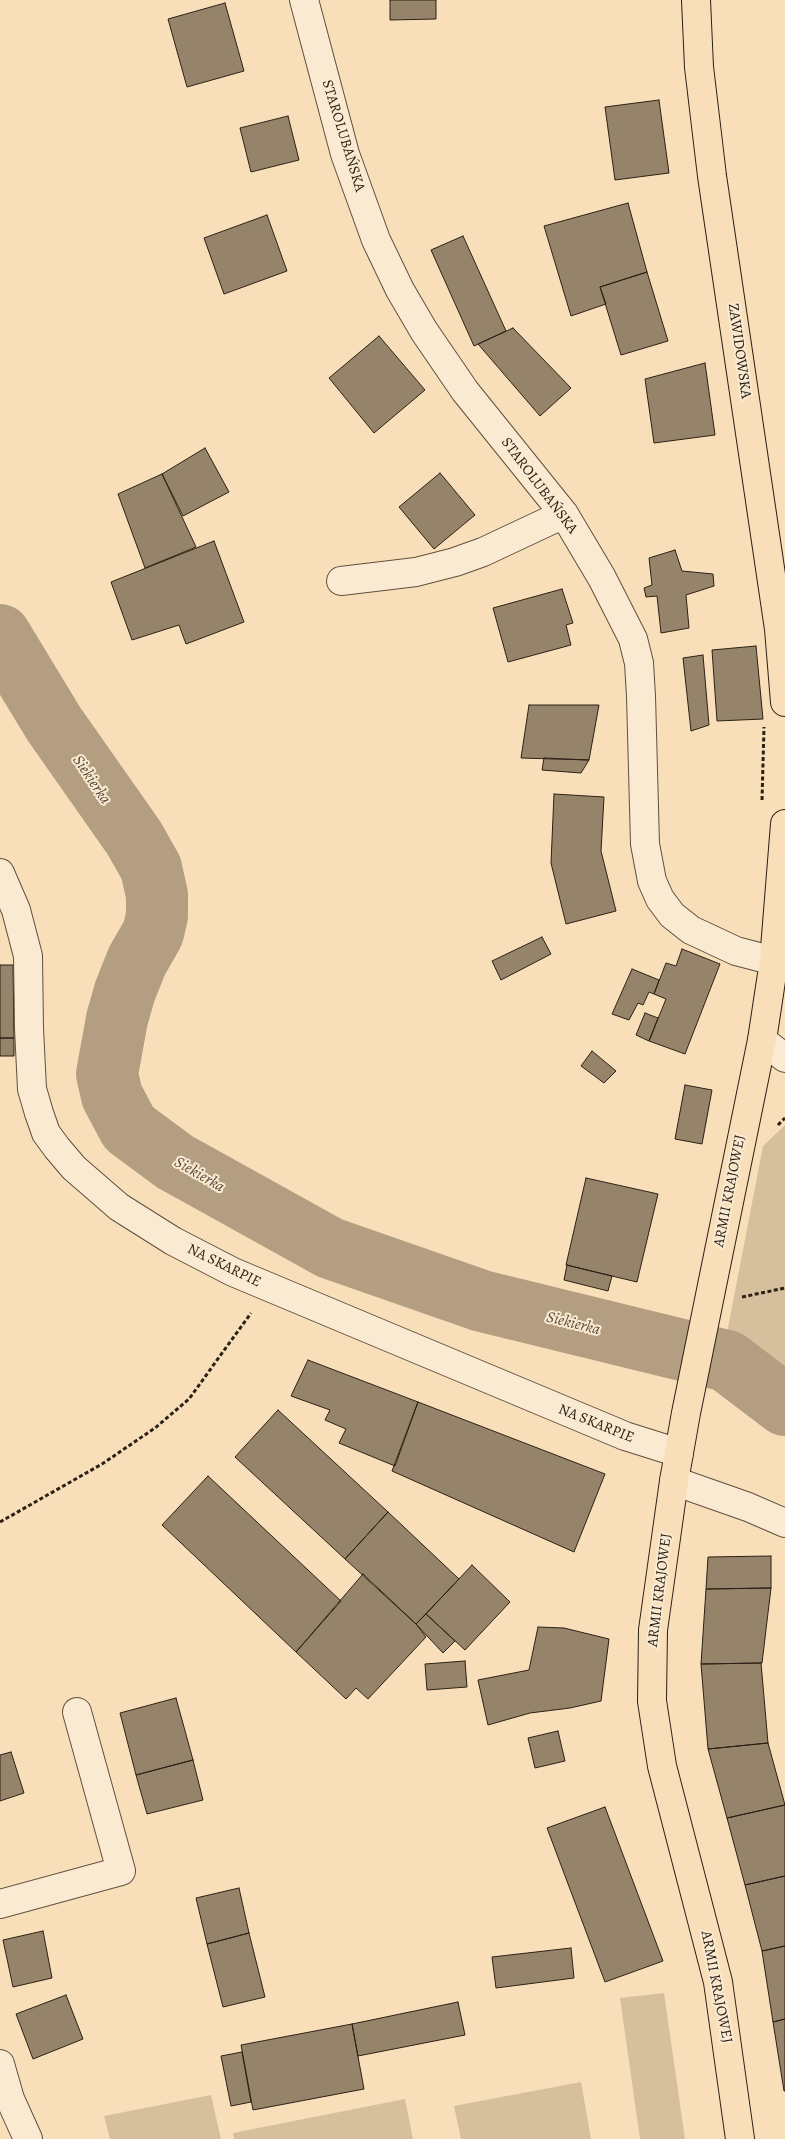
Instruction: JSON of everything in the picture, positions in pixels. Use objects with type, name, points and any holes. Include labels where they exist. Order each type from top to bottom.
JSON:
[{"type":"main road","name":"ZAWIDOWSKA","points":[[696,0],[699,67],[712,176],[779,629],[785,702]]},
{"type":"main road","points":[[762,1040],[774,961],[785,824]]},
{"type":"main road","name":"ARMII KRAJOWEJ","points":[[740,2139],[718,1982],[662,1766],[652,1701],[653,1630],[674,1481],[686,1413],[762,1040]]},
{"type":"street","name":"STAROLUBAŃSKA","points":[[304,0],[345,154],[376,240],[400,290],[424,331],[465,391],[564,514],[619,610],[632,639],[639,663],[645,844],[652,881],[656,890],[672,916],[691,930],[736,951],[774,961]]},
{"type":"street","points":[[341,581],[416,572],[455,562],[483,552],[564,514]]},
{"type":"street","name":"NA SKARPIE","points":[[0,873],[4,878],[16,910],[28,956],[32,1089],[46,1132],[74,1168],[119,1208],[173,1241],[233,1272],[625,1436],[679,1453]]},
{"type":"street","points":[[762,1040],[785,1058]]},
{"type":"street","points":[[674,1481],[748,1507],[785,1524]]},
{"type":"street","points":[[0,1904],[120,1871],[77,1712]]},
{"type":"street","points":[[0,2064],[10,2099],[28,2139]]},
{"type":"path","points":[[0,1522],[102,1464],[155,1428],[189,1399],[247,1321],[266,1286]]},
{"type":"path","points":[[738,1298],[785,1288]]},
{"type":"shaded area","points":[[785,1125],[785,1372],[727,1333],[763,1146]]},
{"type":"shaded area","points":[[664,1993],[685,2139],[640,2139],[620,1998]]},
{"type":"shaded area","points":[[581,2082],[591,2139],[461,2139],[454,2106]]},
{"type":"shaded area","points":[[211,2095],[221,2139],[110,2139],[104,2116]]},
{"type":"shaded area","points":[[405,2099],[413,2139],[234,2139],[233,2133]]},
{"type":"building","points":[[390,0],[436,0],[436,19],[390,20]]},
{"type":"building","points":[[225,3],[244,71],[187,87],[168,19]]},
{"type":"building","points":[[659,100],[669,173],[615,180],[605,107]]},
{"type":"building","points":[[288,116],[299,160],[251,172],[240,128]]},
{"type":"building","points":[[628,203],[647,272],[600,287],[606,304],[571,316],[544,226]]},
{"type":"building","points":[[267,215],[287,271],[224,294],[204,238]]},
{"type":"building","points":[[463,236],[506,331],[474,346],[431,250]]},
{"type":"building","points":[[647,272],[668,341],[621,355],[600,287]]},
{"type":"building","points":[[513,328],[571,388],[540,416],[478,344]]},
{"type":"building","points":[[379,336],[425,390],[374,433],[329,378]]},
{"type":"building","points":[[705,363],[715,435],[654,443],[645,379]]},
{"type":"building","points":[[205,448],[229,492],[183,516],[162,474]]},
{"type":"building","points":[[440,473],[475,515],[434,549],[399,507]]},
{"type":"building","points":[[162,474],[196,547],[145,568],[118,494]]},
{"type":"building","points":[[214,541],[244,622],[186,644],[179,625],[132,640],[111,582]]},
{"type":"building","points":[[675,550],[682,571],[713,574],[714,586],[686,595],[689,628],[661,633],[657,596],[646,597],[644,588],[652,585],[649,558]]},
{"type":"building","points":[[562,589],[573,623],[566,625],[571,645],[508,662],[493,608]]},
{"type":"building","points":[[756,646],[763,719],[717,721],[712,650]]},
{"type":"building","points":[[703,655],[709,725],[691,731],[683,658]]},
{"type":"building","points":[[529,705],[599,705],[589,760],[521,758]]},
{"type":"building","points":[[544,758],[589,760],[581,773],[542,770]]},
{"type":"building","points":[[554,794],[604,797],[601,851],[616,911],[566,924],[551,863]]},
{"type":"building","points":[[542,937],[551,954],[501,980],[492,961]]},
{"type":"building","points":[[682,949],[720,964],[685,1054],[649,1041],[666,999],[654,994],[666,963],[676,966]]},
{"type":"building","points":[[0,965],[13,965],[14,1038],[0,1038]]},
{"type":"building","points":[[632,969],[659,980],[654,994],[649,992],[643,1005],[638,1003],[629,1020],[612,1014]]},
{"type":"building","points":[[645,1013],[658,1018],[649,1041],[636,1035]]},
{"type":"building","points":[[0,1038],[14,1038],[14,1056],[0,1056]]},
{"type":"building","points":[[592,1051],[616,1071],[604,1083],[581,1066]]},
{"type":"building","points":[[685,1085],[712,1090],[702,1144],[675,1139]]},
{"type":"building","points":[[586,1178],[658,1194],[637,1282],[566,1265]]},
{"type":"building","points":[[567,1265],[612,1276],[608,1291],[564,1280]]},
{"type":"building","points":[[308,1360],[418,1402],[395,1466],[339,1443],[346,1429],[325,1420],[330,1410],[291,1396]]},
{"type":"building","points":[[418,1402],[605,1474],[574,1552],[392,1471]]},
{"type":"building","points":[[278,1410],[388,1512],[345,1559],[235,1457]]},
{"type":"building","points":[[208,1476],[341,1601],[296,1652],[162,1525]]},
{"type":"building","points":[[388,1512],[459,1579],[416,1624],[345,1559]]},
{"type":"building","points":[[771,1556],[771,1588],[706,1589],[708,1557]]},
{"type":"building","points":[[472,1565],[510,1602],[465,1650],[426,1614]]},
{"type":"building","points":[[363,1574],[416,1624],[426,1637],[368,1699],[356,1688],[346,1699],[296,1652]]},
{"type":"building","points":[[771,1588],[762,1663],[701,1664],[706,1589]]},
{"type":"building","points":[[426,1614],[455,1641],[443,1653],[416,1624]]},
{"type":"building","points":[[538,1627],[564,1628],[609,1639],[601,1701],[570,1708],[530,1713],[488,1725],[478,1680],[529,1670]]},
{"type":"building","points":[[465,1661],[467,1687],[427,1690],[425,1664]]},
{"type":"building","points":[[761,1663],[768,1743],[708,1749],[701,1664]]},
{"type":"building","points":[[176,1698],[193,1760],[136,1775],[120,1713]]},
{"type":"building","points":[[558,1731],[565,1761],[535,1768],[528,1738]]},
{"type":"building","points":[[768,1743],[785,1805],[727,1818],[708,1749]]},
{"type":"building","points":[[11,1752],[24,1793],[0,1801],[0,1755]]},
{"type":"building","points":[[193,1760],[203,1800],[147,1814],[136,1775]]},
{"type":"building","points":[[785,1805],[785,1876],[745,1885],[727,1818]]},
{"type":"building","points":[[605,1807],[663,1961],[605,1982],[547,1828]]},
{"type":"building","points":[[785,1876],[785,1946],[762,1951],[745,1885]]},
{"type":"building","points":[[239,1888],[249,1933],[207,1944],[196,1898]]},
{"type":"building","points":[[43,1931],[52,1978],[13,1987],[3,1940]]},
{"type":"building","points":[[249,1933],[265,1997],[223,2007],[207,1944]]},
{"type":"building","points":[[785,1946],[785,2019],[773,2022],[762,1951]]},
{"type":"building","points":[[571,1948],[574,1978],[496,1988],[492,1957]]},
{"type":"building","points":[[66,1995],[83,2039],[33,2059],[16,2014]]},
{"type":"building","points":[[458,2002],[465,2035],[358,2056],[352,2024]]},
{"type":"building","points":[[785,2019],[785,2091],[784,2091],[773,2022]]},
{"type":"building","points":[[352,2024],[364,2089],[253,2110],[241,2045]]},
{"type":"building","points":[[242,2052],[251,2102],[231,2106],[221,2056]]},
{"type":"waterway","name":"Siekierka","points":[[0,635],[54,724],[134,838],[151,868],[157,895],[157,916],[153,933],[137,961],[125,991],[117,1019],[107,1074],[112,1096],[129,1128],[175,1162],[330,1248],[482,1301],[727,1361],[785,1405]]}]
